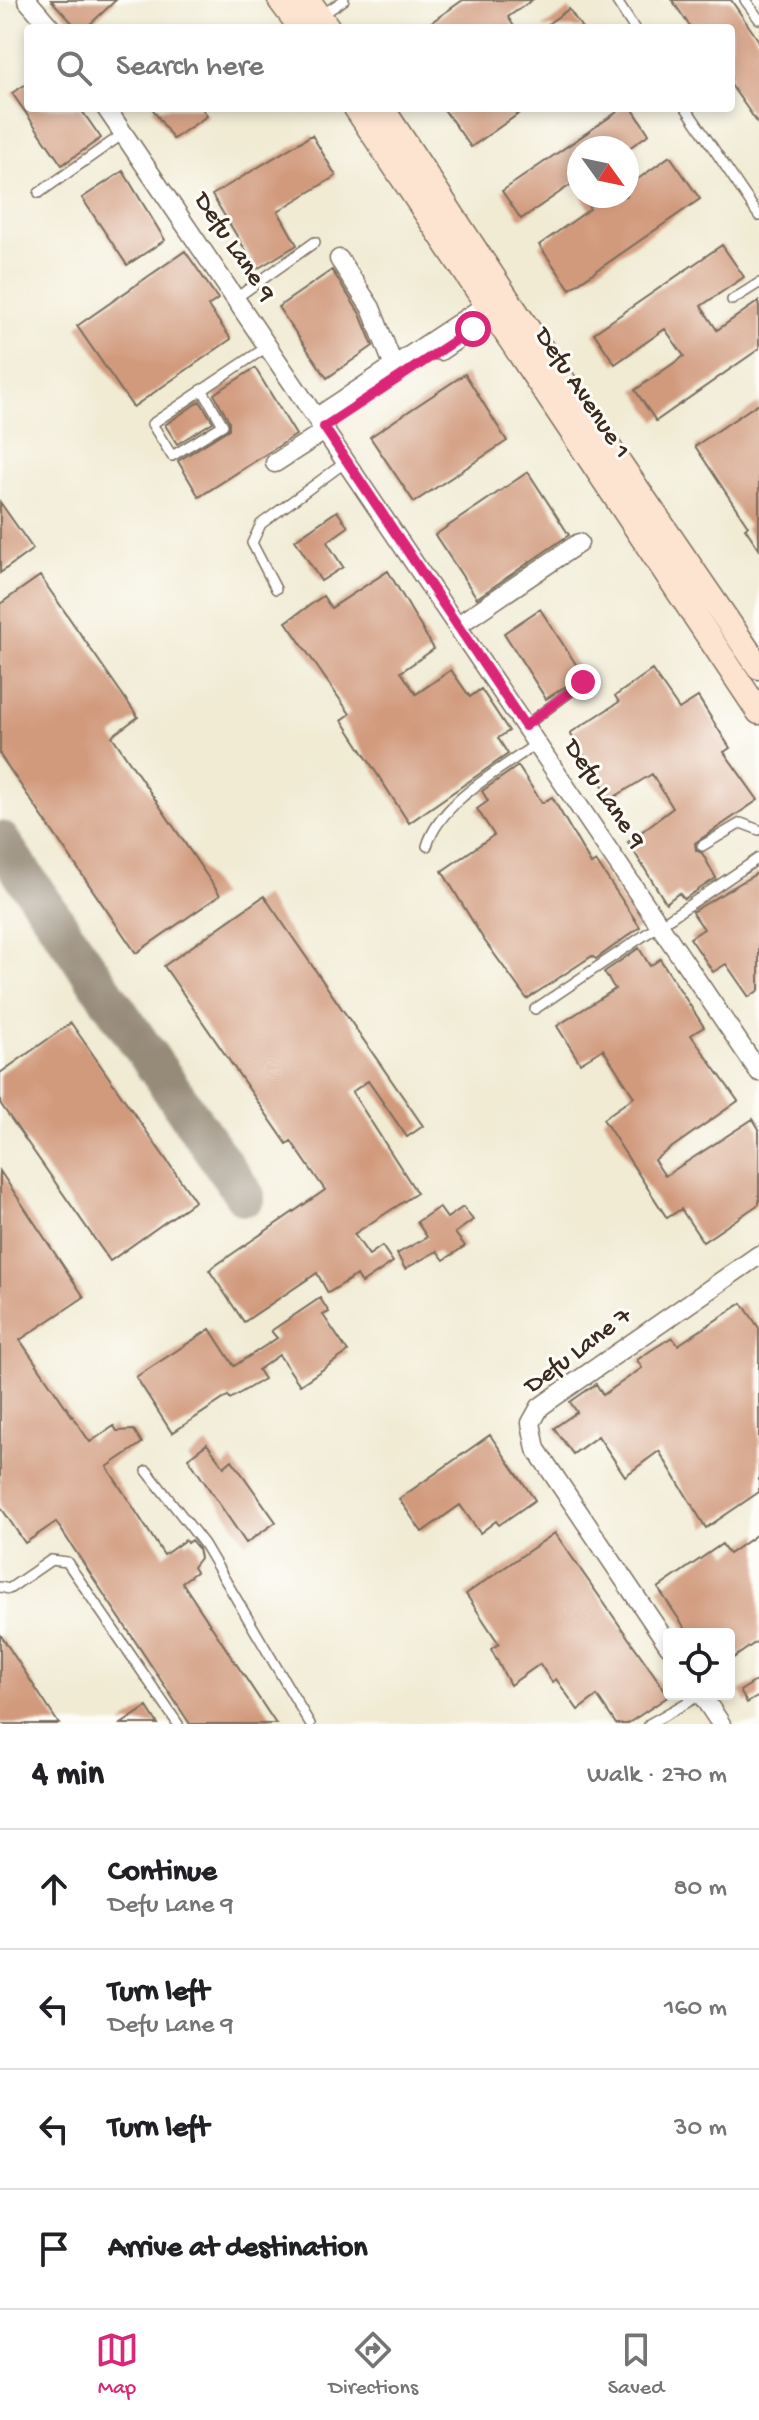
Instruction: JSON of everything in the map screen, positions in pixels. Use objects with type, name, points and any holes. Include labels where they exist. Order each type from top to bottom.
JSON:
[{"type":"main road","points":[[280,0],[312,20]]},
{"type":"main road","name":"Defu Avenue 1","points":[[359,112],[759,667]]},
{"type":"main road","name":"Defu Avenue 1","points":[[384,112],[498,304],[759,712]]},
{"type":"street","points":[[27,0],[48,24]]},
{"type":"street","name":"Defu Lane 9","points":[[109,112],[759,1072]]},
{"type":"street","points":[[339,259],[379,322],[394,367]]},
{"type":"street","points":[[275,463],[394,367],[498,304]]},
{"type":"street","points":[[322,425],[498,304]]},
{"type":"street","points":[[458,625],[579,543]]},
{"type":"street","name":"Defu Lane 7","points":[[663,1637],[536,1449],[531,1423],[540,1407],[759,1255]]},
{"type":"street","points":[[705,1700],[721,1724]]},
{"type":"lane","points":[[312,20],[344,0]]},
{"type":"lane","points":[[631,0],[618,3],[631,24]]},
{"type":"lane","points":[[745,0],[759,19]]},
{"type":"lane","points":[[689,112],[759,216]]},
{"type":"lane","points":[[39,193],[123,134]]},
{"type":"lane","points":[[236,298],[315,242]]},
{"type":"lane","points":[[732,300],[759,283]]},
{"type":"lane","points":[[202,389],[223,425],[172,456],[152,424],[202,389],[268,346]]},
{"type":"lane","points":[[276,589],[252,543],[256,531],[261,524],[347,461]]},
{"type":"lane","points":[[525,726],[583,682]]},
{"type":"lane","points":[[427,846],[433,826],[447,811],[537,743]]},
{"type":"lane","points":[[702,846],[741,823],[759,830]]},
{"type":"lane","points":[[535,1009],[759,858]]},
{"type":"lane","points":[[147,1471],[204,1544],[310,1724]]},
{"type":"lane","points":[[0,1587],[9,1589],[51,1560],[67,1562],[178,1724]]},
{"type":"lane","points":[[649,1724],[691,1700]]},
{"type":"building","points":[[51,0],[116,0],[90,24],[73,24]]},
{"type":"building","points":[[463,0],[532,0],[508,17],[512,24],[429,24]]},
{"type":"building","points":[[672,0],[731,0],[759,41],[759,125],[735,91],[735,24],[688,24]]},
{"type":"building","points":[[569,9],[579,24],[548,24]]},
{"type":"building","points":[[24,86],[24,110],[12,93]]},
{"type":"building","points":[[25,112],[83,112],[101,138],[62,165]]},
{"type":"building","points":[[155,112],[204,112],[207,116],[173,139]]},
{"type":"building","points":[[446,112],[521,112],[471,147]]},
{"type":"building","points":[[617,112],[635,112],[649,134],[639,141],[639,136],[582,136]]},
{"type":"building","points":[[312,135],[336,176],[278,211],[297,245],[257,269],[212,195]]},
{"type":"building","points":[[567,146],[567,187],[521,219],[502,191]]},
{"type":"building","points":[[670,156],[700,199],[570,289],[539,245],[589,208],[639,208],[639,178]]},
{"type":"building","points":[[123,171],[165,240],[127,265],[82,198]]},
{"type":"building","points":[[722,245],[744,277],[701,306],[717,330],[759,301],[759,349],[656,421],[635,390],[684,356],[665,329],[615,364],[594,333]]},
{"type":"building","points":[[185,251],[218,299],[208,306],[231,339],[133,407],[77,326]]},
{"type":"building","points":[[332,270],[360,314],[373,346],[327,378],[278,307]]},
{"type":"building","points":[[255,368],[296,435],[199,497],[178,461],[229,429],[229,421],[214,394]]},
{"type":"building","points":[[465,374],[507,441],[414,502],[370,437]]},
{"type":"building","points":[[200,401],[213,422],[177,444],[165,425]]},
{"type":"building","points":[[759,403],[759,549],[745,528],[748,526],[695,446]]},
{"type":"building","points":[[528,472],[569,535],[477,598],[435,535]]},
{"type":"building","points":[[0,502],[33,549],[0,573]]},
{"type":"building","points":[[337,511],[348,527],[327,542],[343,567],[321,581],[295,540]]},
{"type":"building","points":[[388,571],[434,649],[401,672],[416,694],[451,670],[470,697],[481,689],[509,731],[498,738],[508,754],[409,823],[342,720],[350,714],[286,622],[323,596],[331,608]]},
{"type":"building","points":[[40,576],[138,717],[112,736],[220,895],[136,953],[0,755],[0,604]]},
{"type":"building","points":[[540,609],[583,675],[546,699],[504,633]]},
{"type":"building","points":[[652,670],[679,709],[698,697],[730,748],[724,752],[758,800],[695,843],[696,850],[702,853],[716,878],[684,899],[679,893],[666,903],[628,842],[673,808],[652,774],[611,799],[570,733],[619,702],[615,696]]},
{"type":"building","points":[[518,766],[542,803],[552,797],[591,864],[596,861],[640,927],[596,959],[592,956],[527,999],[484,940],[442,871],[494,835],[477,809],[488,801],[482,791]]},
{"type":"building","points":[[759,872],[759,990],[749,997],[726,964],[713,972],[690,938],[704,929],[692,912]]},
{"type":"building","points":[[264,896],[423,1126],[407,1137],[368,1081],[352,1092],[417,1193],[354,1234],[369,1255],[382,1246],[393,1262],[362,1283],[357,1275],[328,1293],[317,1273],[244,1322],[209,1270],[325,1190],[291,1141],[287,1144],[164,966]]},
{"type":"building","points":[[639,948],[650,966],[660,959],[704,1027],[691,1035],[738,1101],[654,1160],[665,1176],[753,1119],[759,1129],[759,1204],[703,1242],[681,1209],[667,1218],[603,1119],[634,1097],[603,1049],[580,1063],[557,1026],[615,989],[604,972]]},
{"type":"building","points":[[71,1023],[195,1201],[110,1261],[0,1103],[0,1073]]},
{"type":"building","points":[[0,1171],[84,1297],[20,1340],[90,1442],[114,1426],[117,1431],[134,1430],[142,1443],[107,1467],[164,1555],[185,1540],[187,1543],[191,1540],[198,1548],[200,1558],[193,1567],[196,1572],[182,1582],[276,1724],[190,1724],[56,1522],[25,1543],[0,1506]]},
{"type":"building","points":[[439,1207],[447,1218],[463,1207],[473,1220],[455,1233],[465,1246],[444,1260],[437,1251],[405,1269],[397,1254],[427,1237],[417,1222]]},
{"type":"building","points":[[320,1298],[329,1312],[323,1315],[348,1352],[300,1385],[279,1355],[258,1370],[264,1379],[230,1399],[228,1396],[172,1433],[136,1377],[210,1329],[234,1366],[277,1338],[271,1331]]},
{"type":"building","points":[[742,1303],[759,1328],[759,1492],[706,1528],[659,1451],[625,1476],[598,1436],[573,1454],[554,1428],[577,1412],[570,1402],[596,1384],[603,1395],[642,1368],[637,1360],[653,1349],[672,1337],[678,1345]]},
{"type":"building","points":[[490,1435],[535,1500],[499,1525],[496,1521],[480,1533],[460,1505],[422,1532],[399,1499]]},
{"type":"building","points":[[207,1444],[224,1467],[232,1460],[276,1522],[246,1543],[188,1458]]},
{"type":"building","points":[[555,1533],[663,1687],[663,1700],[627,1724],[616,1724],[597,1696],[578,1710],[556,1679],[552,1682],[540,1664],[510,1685],[491,1649],[499,1644],[466,1594]]},
{"type":"building","points":[[759,1533],[759,1640],[735,1657],[735,1628],[685,1628],[658,1588],[722,1544],[729,1554]]},
{"type":"building","points":[[0,1634],[59,1724],[0,1724]]},
{"type":"building","points":[[759,1679],[759,1696],[747,1703],[740,1691]]},
{"type":"building","points":[[147,1707],[158,1724],[121,1724]]},
{"type":"taxiway","points":[[0,841],[245,1196]]},
{"type":"route","points":[[473,329],[324,427],[525,726],[583,682]]}]
